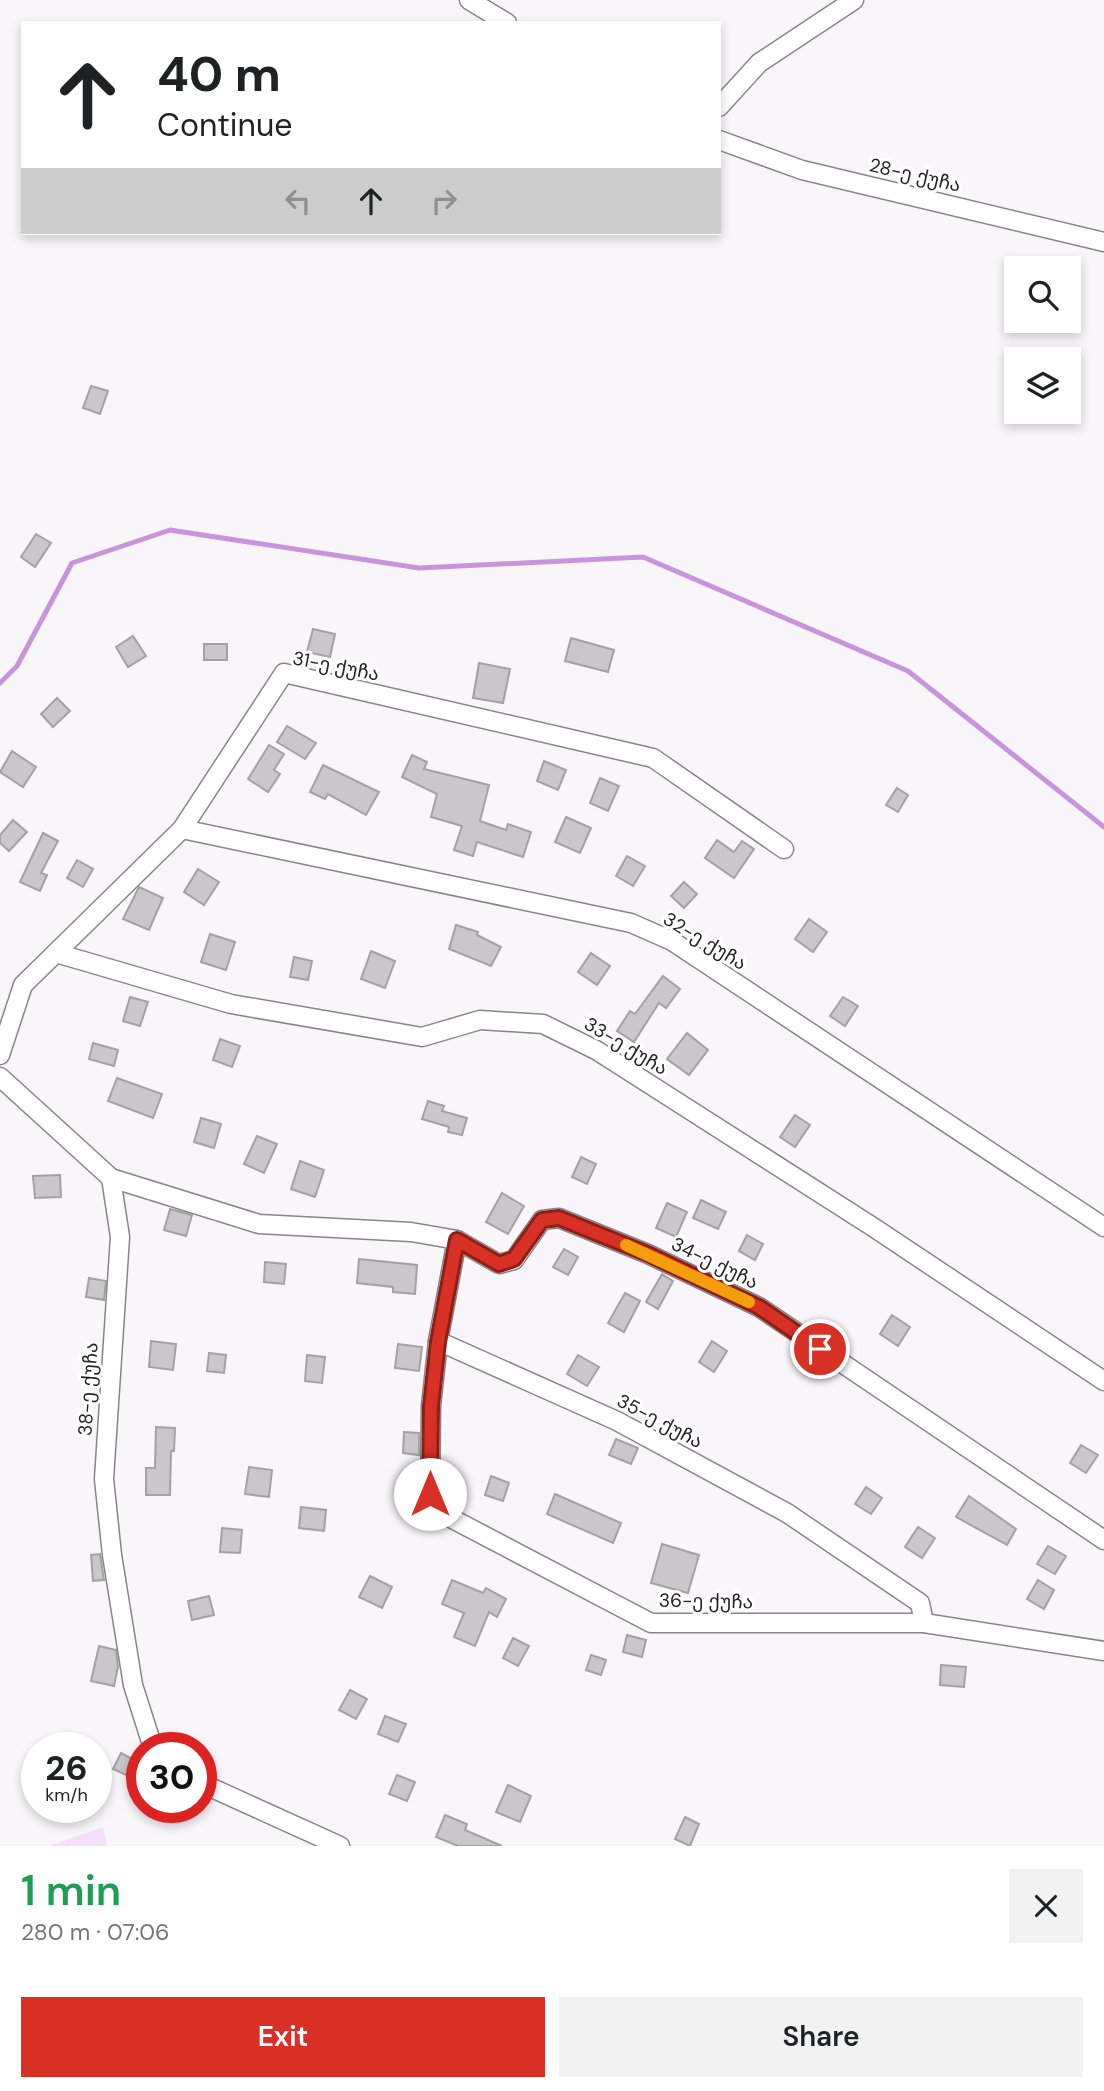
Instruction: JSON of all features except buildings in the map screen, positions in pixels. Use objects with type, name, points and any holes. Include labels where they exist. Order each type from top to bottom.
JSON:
[{"type":"street","points":[[469,0],[504,21]]},
{"type":"street","points":[[721,105],[759,63],[854,0]]},
{"type":"street","name":"28-ე ქუჩა","points":[[721,141],[802,170],[1104,242]]},
{"type":"street","name":"31-ე ქუჩა","points":[[0,1055],[23,985],[182,829],[284,673],[653,758],[784,849]]},
{"type":"street","name":"32-ე ქუჩა","points":[[182,829],[631,923],[672,941],[1104,1227]]},
{"type":"street","name":"33-ე ქუჩა","points":[[55,953],[231,1004],[422,1037],[480,1020],[543,1024],[596,1050],[873,1227],[1104,1381]]},
{"type":"street","points":[[0,1077],[111,1178]]},
{"type":"street","name":"34-ე ქუჩა","points":[[111,1178],[260,1224],[411,1232],[457,1240],[499,1264],[514,1259],[542,1220],[559,1218],[648,1254],[759,1307],[1104,1540]]},
{"type":"street","name":"38-ე ქუჩა","points":[[111,1178],[120,1237],[104,1479],[112,1555],[133,1685],[148,1732]]},
{"type":"street","points":[[438,1342],[457,1240]]},
{"type":"street","name":"36-ე ქუჩა","points":[[438,1342],[431,1406],[430,1494],[443,1514],[651,1623],[924,1623],[1104,1651]]},
{"type":"street","name":"35-ე ქუჩა","points":[[438,1342],[617,1421],[788,1513],[920,1603],[924,1623]]},
{"type":"street","points":[[217,1790],[340,1846]]},
{"type":"shaded area","points":[[103,1827],[107,1846],[49,1846]]},
{"type":"waterway","points":[[0,683],[17,666],[72,563],[170,530],[419,568],[643,557],[908,671],[1104,827]]},
{"type":"slow traffic","points":[[626,1245],[749,1302]]},
{"type":"route","points":[[430,1494],[431,1406],[438,1342],[457,1240],[499,1264],[514,1259],[542,1220],[559,1218],[648,1254],[759,1307],[820,1349]]}]
